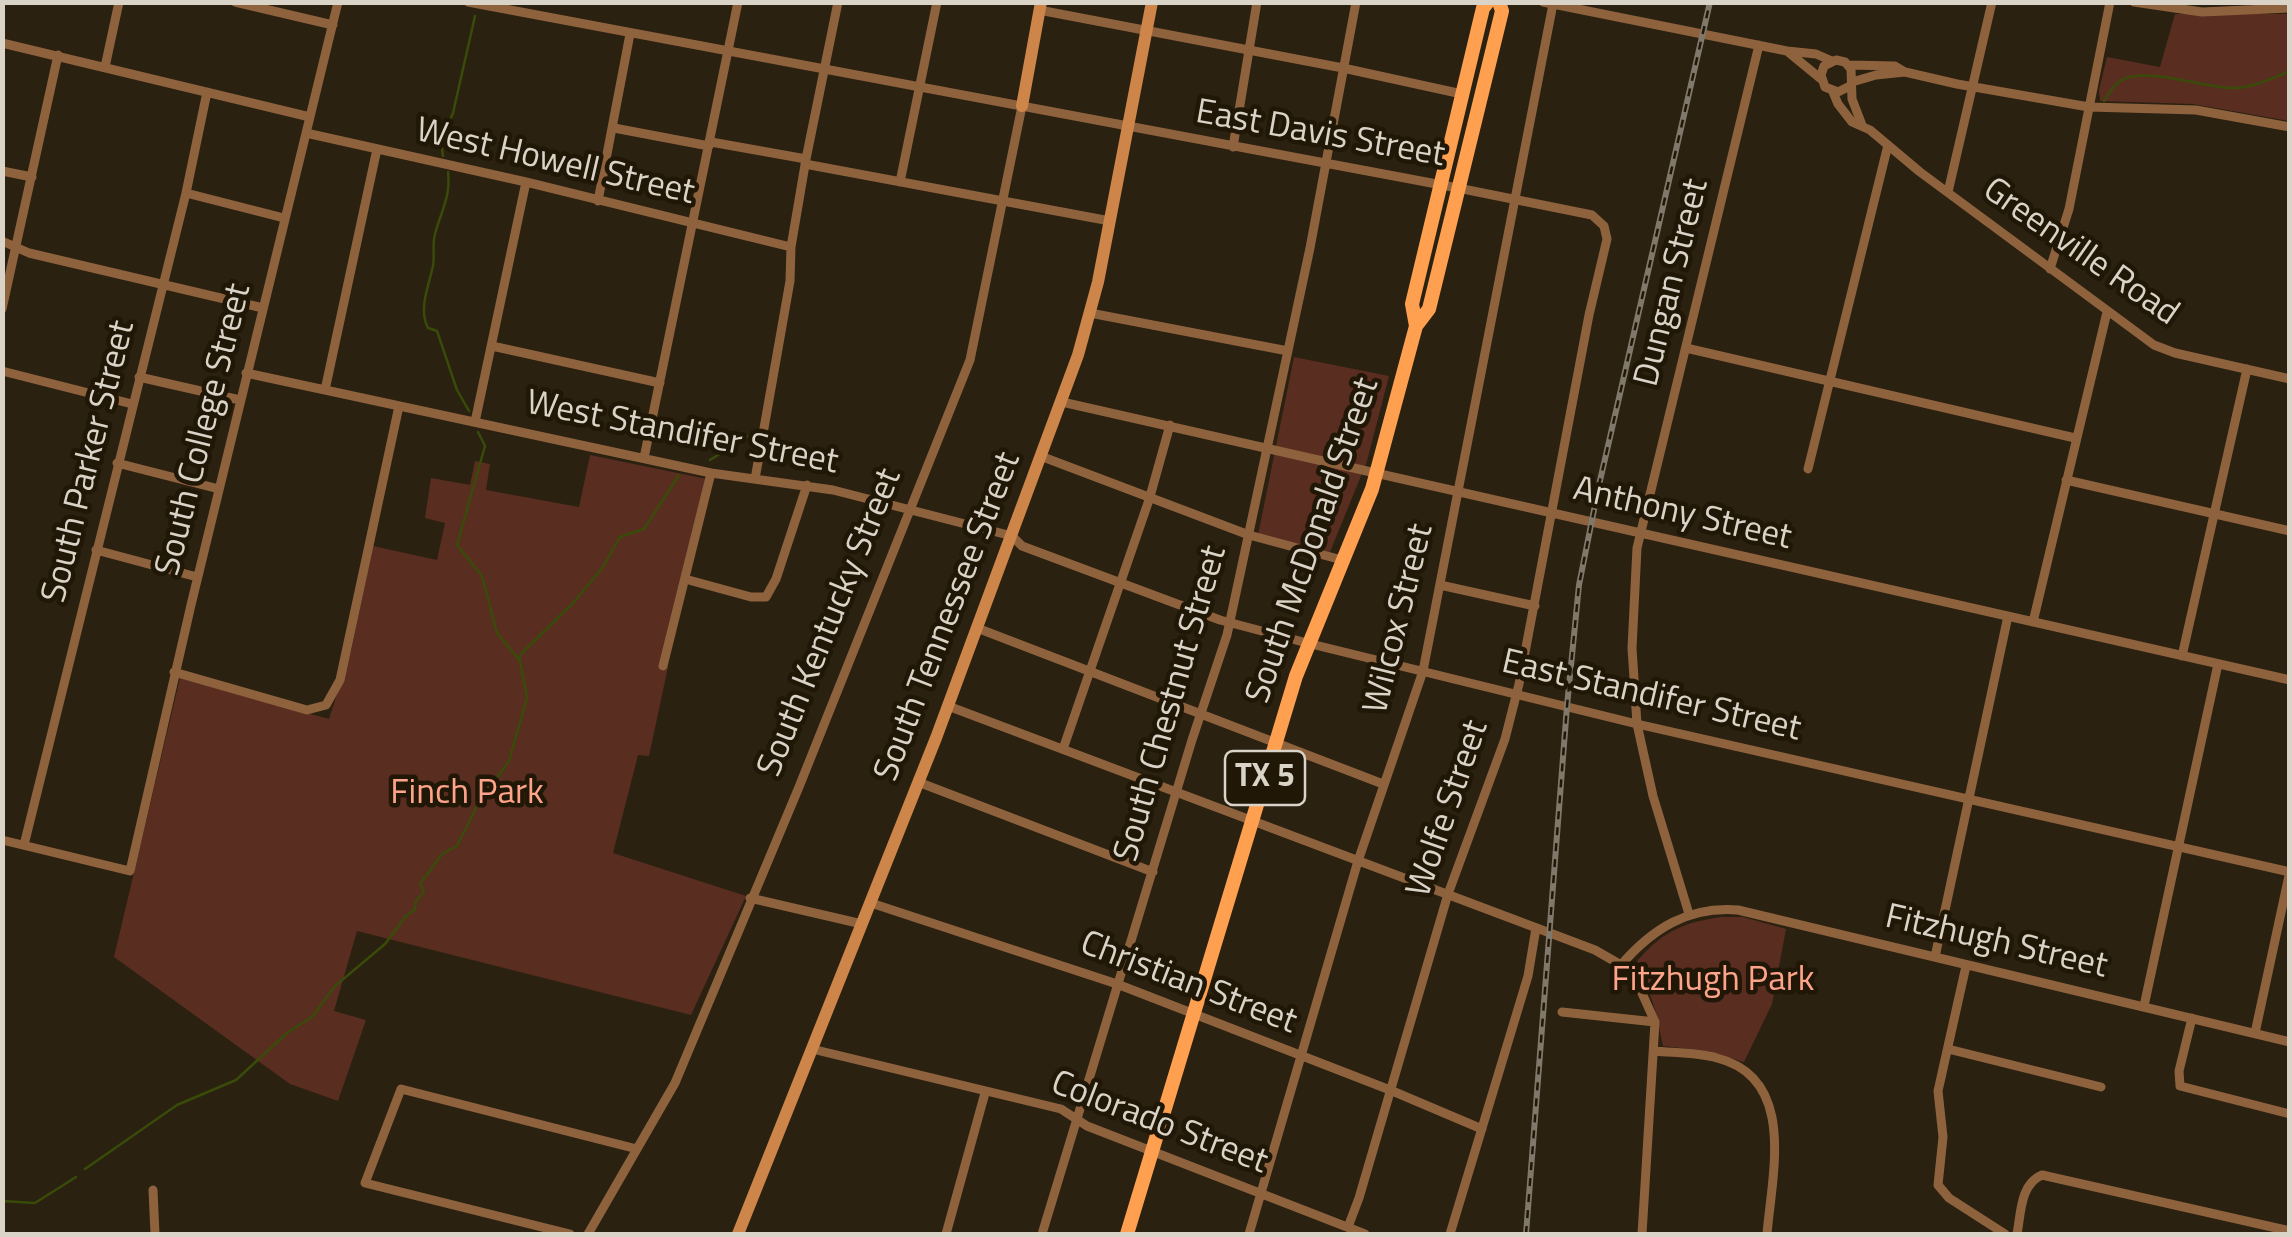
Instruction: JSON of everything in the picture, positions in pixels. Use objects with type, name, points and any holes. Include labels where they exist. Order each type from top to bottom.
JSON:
[{"type":"main road","name":"South McDonald Street","points":[[1416,326],[1412,304],[1483,8],[1488,2]]},
{"type":"main road","name":"South McDonald Street","points":[[1127,1234],[1308,643],[1377,474],[1416,326],[1429,308],[1502,10],[1499,2]]},
{"type":"street","points":[[105,67],[119,2]]},
{"type":"street","points":[[235,2],[332,25]]},
{"type":"street","name":"South College Street","points":[[24,845],[130,871],[174,672],[338,2]]},
{"type":"street","name":"East Davis Street","points":[[468,2],[1592,214],[1604,226]]},
{"type":"street","points":[[644,458],[738,2]]},
{"type":"street","points":[[755,478],[790,281],[791,247],[805,161],[838,2]]},
{"type":"street","points":[[900,182],[938,2]]},
{"type":"street","name":"South Tennessee Street","points":[[738,1234],[948,706],[1062,402],[1090,313],[1130,128],[1152,2]]},
{"type":"street","points":[[1232,146],[1257,2]]},
{"type":"street","name":"South Chestnut Street","points":[[1042,1234],[1230,623],[1356,2]]},
{"type":"street","points":[[1948,192],[1992,2]]},
{"type":"street","points":[[2050,269],[2065,226],[2110,2]]},
{"type":"street","points":[[2134,2],[2202,12],[2290,8]]},
{"type":"street","points":[[1548,4],[1816,54],[1849,65],[1888,65],[1974,87],[2089,107],[2196,110],[2290,127]]},
{"type":"street","name":"Wilcox Street","points":[[1249,1234],[1358,861],[1423,671],[1548,4]]},
{"type":"street","points":[[1040,6],[1462,94]]},
{"type":"street","name":"South Kentucky Street","points":[[588,1234],[675,1083],[970,360],[1040,6]]},
{"type":"street","points":[[598,200],[630,34]]},
{"type":"street","points":[[2,43],[310,117]]},
{"type":"street","name":"Dungan Street","points":[[1640,534],[1759,45]]},
{"type":"street","points":[[1787,51],[1833,92],[1876,75],[1905,72]]},
{"type":"street","points":[[2,309],[58,55]]},
{"type":"street","points":[[1821,79],[1822,70],[1832,61]]},
{"type":"street","points":[[1849,65],[1862,125]]},
{"type":"street","name":"South Parker Street","points":[[24,845],[186,193],[207,92]]},
{"type":"street","name":"Greenville Road","points":[[1833,92],[1852,122],[1862,125],[2161,349],[2290,378]]},
{"type":"street","points":[[614,128],[1110,220]]},
{"type":"street","name":"West Howell Street","points":[[306,133],[791,247]]},
{"type":"street","points":[[1808,469],[1888,146]]},
{"type":"street","points":[[324,390],[377,149]]},
{"type":"street","points":[[2,170],[32,177]]},
{"type":"street","points":[[476,422],[526,182]]},
{"type":"street","points":[[186,193],[284,218]]},
{"type":"street","name":"Wolfe Street","points":[[1348,1227],[1360,1198],[1448,894],[1499,757],[1516,694],[1607,239],[1604,226]]},
{"type":"street","points":[[2,241],[16,248],[262,308]]},
{"type":"street","points":[[2034,622],[2108,312]]},
{"type":"street","points":[[1090,313],[1288,351]]},
{"type":"street","points":[[492,346],[660,383]]},
{"type":"street","points":[[1686,348],[2076,438]]},
{"type":"street","points":[[2182,656],[2247,369]]},
{"type":"street","points":[[2,371],[132,404]]},
{"type":"street","name":"West Standifer Street","points":[[246,374],[711,473],[807,485],[1012,536]]},
{"type":"street","points":[[138,377],[240,400]]},
{"type":"street","name":"Anthony Street","points":[[1062,402],[2290,680]]},
{"type":"street","points":[[174,672],[306,710],[326,705],[340,680],[399,406]]},
{"type":"street","points":[[1063,749],[1149,500],[1170,425]]},
{"type":"street","points":[[1042,458],[1249,536],[1342,560]]},
{"type":"street","points":[[118,463],[219,489]]},
{"type":"street","points":[[663,666],[711,473]]},
{"type":"street","points":[[2066,480],[2290,530]]},
{"type":"street","points":[[686,579],[751,597],[766,597],[776,579],[807,485]]},
{"type":"street","points":[[1640,534],[1632,648],[1637,724],[1653,796],[1689,914]]},
{"type":"street","name":"East Standifer Street","points":[[1012,536],[1022,546],[1230,623],[1637,724],[2289,872]]},
{"type":"street","points":[[96,550],[198,577]]},
{"type":"street","points":[[1440,586],[1535,606]]},
{"type":"street","points":[[1935,957],[2008,616]]},
{"type":"street","points":[[977,628],[1383,784]]},
{"type":"street","points":[[2144,1006],[2218,664]]},
{"type":"street","points":[[948,706],[1595,950],[1621,964],[1640,986],[1655,1022],[1642,1234]]},
{"type":"street","points":[[918,782],[1153,872]]},
{"type":"street","points":[[2,840],[24,845]]},
{"type":"street","points":[[2255,1033],[2289,872]]},
{"type":"street","points":[[750,898],[862,924]]},
{"type":"street","name":"Christian Street","points":[[871,903],[1117,984],[1482,1129]]},
{"type":"street","name":"Fitzhugh Street","points":[[1621,964],[1649,936],[1689,914],[1722,909],[1747,911],[2290,1042]]},
{"type":"street","points":[[1450,1234],[1528,976],[1536,928]]},
{"type":"street","points":[[1966,966],[1936,1101],[1943,1137],[1938,1184],[1948,1198],[2005,1234]]},
{"type":"street","points":[[1562,1012],[1655,1022]]},
{"type":"street","points":[[2192,1018],[2179,1071],[2180,1086],[2290,1114]]},
{"type":"street","name":"Colorado Street","points":[[812,1049],[1061,1110],[1152,1152],[1365,1234]]},
{"type":"street","points":[[1948,1049],[2101,1087]]},
{"type":"street","points":[[1654,1051],[1724,1060],[1746,1072],[1764,1092],[1773,1112],[1775,1134],[1766,1234]]},
{"type":"street","points":[[570,1234],[366,1183],[401,1090],[636,1149]]},
{"type":"street","points":[[946,1234],[986,1093]]},
{"type":"street","points":[[2017,1234],[2026,1189],[2042,1175],[2290,1231]]},
{"type":"street","points":[[153,1190],[155,1234]]},
{"type":"green space","points":[[2175,14],[2289,14],[2289,121],[2193,104],[2100,101],[2107,57],[2160,67]]},
{"type":"green space","points":[[1294,357],[1389,376],[1367,461],[1330,552],[1258,535]]},
{"type":"green space","name":"Finch Park","points":[[590,455],[707,479],[660,666],[668,667],[649,756],[638,755],[613,853],[746,896],[691,1015],[357,931],[334,1011],[366,1020],[338,1101],[290,1084],[114,957],[180,678],[329,719],[351,651],[373,546],[437,560],[445,523],[425,518],[431,478],[470,485],[475,461],[490,464],[486,490],[579,507]]},
{"type":"green space","name":"Fitzhugh Park","points":[[1721,917],[1743,917],[1786,929],[1772,1004],[1744,1062],[1701,1050],[1663,1046],[1653,1004],[1634,965],[1672,931]]},
{"type":"waterway","points":[[443,156],[441,141],[453,113],[475,16]]},
{"type":"waterway","points":[[2104,101],[2119,82],[2136,76],[2237,88],[2290,71]]},
{"type":"waterway","points":[[448,172],[424,313],[428,328],[437,331],[457,390],[469,411]]},
{"type":"waterway","points":[[710,460],[758,430]]},
{"type":"waterway","points":[[85,1169],[177,1105],[236,1080],[287,1033],[312,1017],[335,986],[385,944],[415,909],[424,892],[420,884],[442,854],[457,846],[478,804],[509,761],[527,698],[520,661],[497,633],[482,576],[457,545],[485,446],[478,432]]},
{"type":"waterway","points":[[520,658],[603,567],[620,537],[644,529],[679,475]]},
{"type":"waterway","points":[[2,1201],[35,1203],[76,1177]]},
{"type":"railway","points":[[1526,1234],[1579,585],[1710,2]]}]
